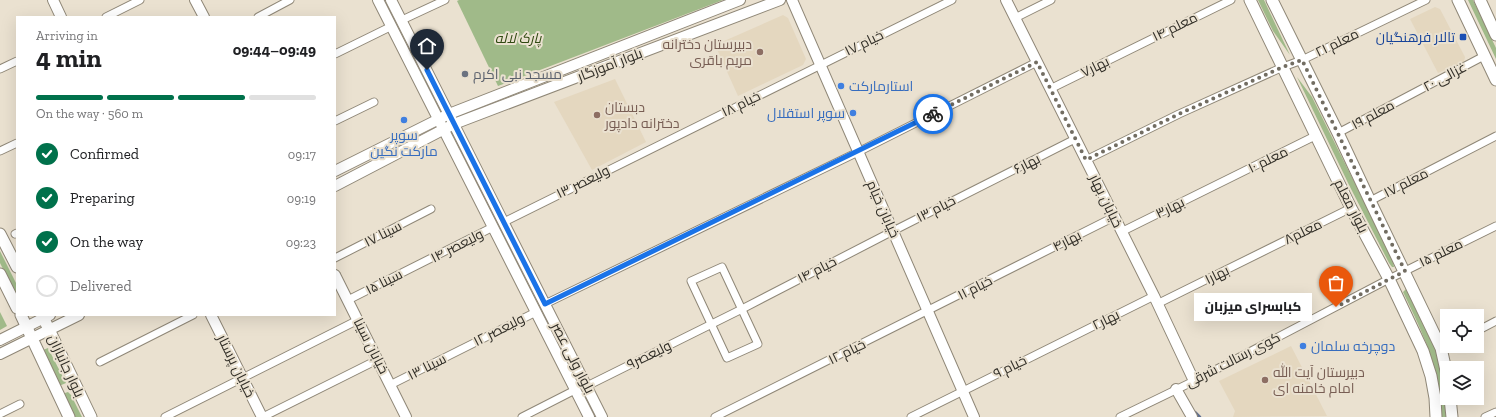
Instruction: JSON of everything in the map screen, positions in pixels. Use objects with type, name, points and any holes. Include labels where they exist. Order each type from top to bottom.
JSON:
[{"type":"main road","points":[[52,0],[60,16]]},
{"type":"main road","points":[[195,0],[203,16]]},
{"type":"main road","name":"بلوار ولی عصر","points":[[378,0],[589,417]]},
{"type":"main road","name":"بلوار ولی عصر","points":[[391,0],[602,417]]},
{"type":"main road","name":"بلوار آموزگار","points":[[336,170],[449,114],[740,0]]},
{"type":"main road","name":"بلوار آموزگار","points":[[336,185],[454,124],[780,0]]},
{"type":"main road","name":"خیابان خیام","points":[[792,0],[974,417]]},
{"type":"main road","name":"خیابان بهار","points":[[1006,0],[1156,300],[1194,381]]},
{"type":"main road","name":"بلوار معلم","points":[[1250,0],[1351,208],[1389,279],[1423,351],[1431,376],[1436,417]]},
{"type":"main road","name":"بلوار معلم","points":[[1272,0],[1370,201],[1440,338]]},
{"type":"main road","points":[[1458,0],[1496,80]]},
{"type":"main road","points":[[1480,0],[1496,35]]},
{"type":"main road","points":[[615,49],[619,61]]},
{"type":"main road","points":[[403,137],[408,148]]},
{"type":"main road","points":[[0,234],[16,265]]},
{"type":"main road","points":[[518,277],[529,272]]},
{"type":"main road","points":[[0,274],[16,306]]},
{"type":"main road","name":"خیابان سینا","points":[[336,277],[406,417]]},
{"type":"main road","name":"بلوار جانبازان","points":[[21,316],[69,417]]},
{"type":"main road","points":[[0,340],[45,316]]},
{"type":"main road","name":"بلوار جانبازان","points":[[45,316],[49,330],[91,417]]},
{"type":"main road","points":[[0,354],[77,316]]},
{"type":"main road","name":"خیابان پرستار","points":[[211,316],[262,417]]},
{"type":"main road","points":[[59,396],[61,390],[65,387],[76,387]]},
{"type":"main road","points":[[1176,390],[1192,417]]},
{"type":"main road","points":[[1451,405],[1452,417]]},
{"type":"street","points":[[108,16],[140,0]]},
{"type":"street","points":[[260,16],[289,0]]},
{"type":"street","points":[[402,20],[445,0]]},
{"type":"street","name":"خیام ۱۷","points":[[820,65],[952,0]]},
{"type":"street","points":[[1015,18],[1051,0]]},
{"type":"street","name":"معلم ۱۴","points":[[1140,44],[1230,0]]},
{"type":"street","name":"معلم ۲۱","points":[[1086,160],[1179,114],[1283,67],[1302,60],[1426,0]]},
{"type":"street","points":[[336,54],[392,26]]},
{"type":"street","name":"بهار۷","points":[[1050,89],[1140,44]]},
{"type":"street","name":"غزالی ۲۰","points":[[1407,97],[1484,56]]},
{"type":"street","points":[[2,68],[16,61]]},
{"type":"street","points":[[545,304],[858,152],[1037,62]]},
{"type":"street","name":"خیام ۱۸","points":[[662,143],[820,65]]},
{"type":"street","name":"معلم ۱۹","points":[[1338,133],[1407,97]]},
{"type":"street","points":[[336,121],[374,102]]},
{"type":"street","name":"معلم ۱۰","points":[[1219,184],[1317,136]]},
{"type":"street","name":"معلم ۱۷","points":[[1370,201],[1496,136]]},
{"type":"street","name":"بهار۶","points":[[979,188],[1075,139]]},
{"type":"street","points":[[0,151],[16,143]]},
{"type":"street","name":"ولیعصر ۱۳","points":[[504,222],[662,143]]},
{"type":"street","name":"بهار۳","points":[[1122,232],[1219,184]]},
{"type":"street","name":"خیام ۱۳","points":[[893,231],[979,188]]},
{"type":"street","name":"معلم۸","points":[[1254,256],[1351,208]]},
{"type":"street","name":"سینا ۱۷","points":[[336,257],[431,209]]},
{"type":"street","name":"بهار۴","points":[[1021,264],[1114,217]]},
{"type":"street","name":"معلم ۱۵","points":[[1389,279],[1496,226]]},
{"type":"street","name":"ولیعصر ۱۴","points":[[421,264],[493,227]]},
{"type":"street","name":"خیام ۱۴","points":[[711,324],[893,231]]},
{"type":"street","name":"بهار۱","points":[[1156,300],[1254,256]]},
{"type":"street","name":"سینا ۱۵","points":[[348,300],[421,264]]},
{"type":"street","name":"خیام ۱۱","points":[[928,311],[1021,264]]},
{"type":"street","points":[[722,267],[758,344],[727,358],[711,324],[691,281],[722,267]]},
{"type":"street","name":"کوی رسالت شرقی","points":[[1120,417],[1194,381],[1389,279]]},
{"type":"street","name":"بهار۲","points":[[1058,344],[1156,300]]},
{"type":"street","name":"خیام ۱۲","points":[[715,417],[928,311]]},
{"type":"street","name":"ولیعصر ۱۲","points":[[463,349],[536,312]]},
{"type":"street","points":[[100,362],[191,316]]},
{"type":"street","points":[[165,417],[358,320]]},
{"type":"street","points":[[1484,327],[1496,321]]},
{"type":"street","name":"ولیعصر۹","points":[[587,386],[711,324]]},
{"type":"street","name":"خیام ۹","points":[[911,417],[1058,344]]},
{"type":"street","name":"سینا ۱۳","points":[[390,385],[463,349]]},
{"type":"street","points":[[262,417],[377,360]]},
{"type":"street","points":[[522,417],[575,390]]},
{"type":"street","points":[[0,414],[20,404]]},
{"type":"street","points":[[1485,417],[1496,412]]},
{"type":"shaded area","points":[[1435,7],[1440,9],[1465,57],[1464,62],[1438,73],[1410,19]]},
{"type":"shaded area","name":"دبیرستان دخترانه مریم باقری","points":[[783,15],[788,18],[806,59],[803,65],[738,96],[715,45]]},
{"type":"shaded area","name":"دبستان دخترانه دادپور","points":[[615,79],[646,142],[592,170],[554,102]]},
{"type":"shaded area","name":"دبیرستان آیت الله امام خامنه ای","points":[[1291,346],[1327,416],[1233,417],[1235,411],[1219,381]]},
{"type":"green space","name":"پارک لاله","points":[[723,0],[498,86],[457,1]]},
{"type":"green space","points":[[1258,0],[1264,0],[1290,55],[1273,31]]},
{"type":"green space","points":[[1468,0],[1473,0],[1496,48],[1496,59]]},
{"type":"green space","points":[[1297,77],[1312,97],[1393,260],[1394,267],[1392,267],[1389,263],[1350,187]]},
{"type":"green space","points":[[0,251],[16,283],[16,295],[0,263]]},
{"type":"green space","points":[[1406,289],[1409,292],[1436,350],[1440,366],[1440,392],[1430,354],[1403,292]]},
{"type":"green space","points":[[0,312],[7,326],[0,330]]},
{"type":"green space","points":[[48,348],[66,383],[59,386],[43,350]]},
{"type":"green space","points":[[68,392],[82,417],[75,417],[65,396],[65,393]]},
{"type":"green space","points":[[1441,405],[1445,405],[1446,417],[1442,417]]},
{"type":"waterway","points":[[1195,412],[1200,417]]},
{"type":"way so far","points":[[933,114],[1037,62],[1086,160],[1179,114],[1283,67],[1302,60],[1405,271],[1336,307]]},
{"type":"place","name":"تالار فرهنگیان","points":[[1463,37]]},
{"type":"place","name":"دبیرستان دخترانه مریم باقری","points":[[760,52]]},
{"type":"place","name":"مسجد نبی اکرم","points":[[465,74]]},
{"type":"place","name":"استارمارکت","points":[[841,86]]},
{"type":"place","name":"سوپر استقلال","points":[[853,113]]},
{"type":"place","name":"دبستان دخترانه دادپور","points":[[597,115]]},
{"type":"place","name":"سوپر مارکت نگین","points":[[404,120]]},
{"type":"place","name":"کبابسرای میزبان","points":[[1336,307]]},
{"type":"place","name":"دوچرخه سلمان","points":[[1303,346]]},
{"type":"place","name":"دبیرستان آیت الله امام خامنه ای","points":[[1265,380]]},
{"type":"route","points":[[427,70],[545,304],[933,114]]}]
